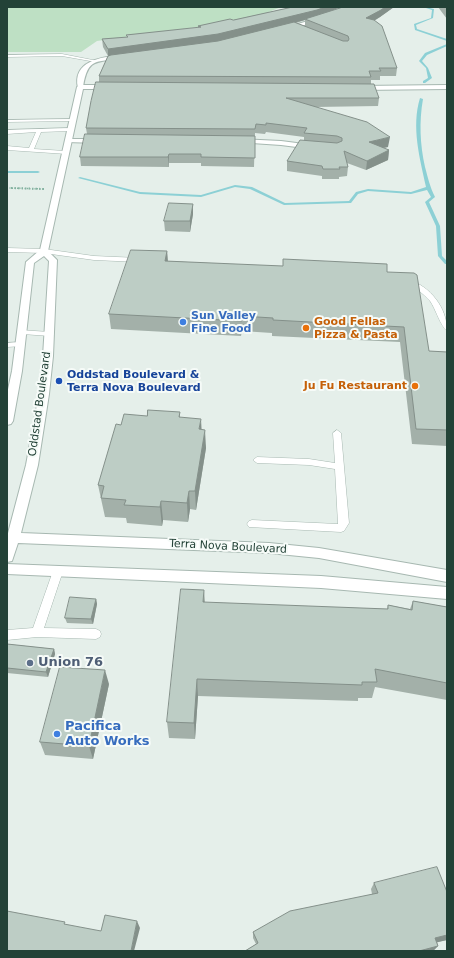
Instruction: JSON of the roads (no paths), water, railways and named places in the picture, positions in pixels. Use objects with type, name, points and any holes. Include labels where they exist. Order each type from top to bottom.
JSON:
[{"type":"street","points":[[281,30],[329,16],[348,7]]},
{"type":"street","points":[[295,26],[302,29]]},
{"type":"street","points":[[7,421],[22,332],[30,262],[44,251],[84,70],[96,61],[128,56]]},
{"type":"street","points":[[80,87],[119,87]]},
{"type":"street","points":[[356,88],[447,87]]},
{"type":"street","points":[[68,141],[106,141]]},
{"type":"street","points":[[230,141],[281,143],[320,148]]},
{"type":"street","name":"Oddstad Boulevard","points":[[7,557],[10,538],[26,489],[37,435],[45,384],[50,334],[53,260],[44,251]]},
{"type":"street","name":"Terra Nova Boulevard","points":[[10,538],[269,548],[368,560],[447,576]]},
{"type":"street","points":[[7,568],[321,582],[447,593]]},
{"type":"lane","points":[[7,56],[70,56],[96,61]]},
{"type":"lane","points":[[44,56],[59,57],[89,65]]},
{"type":"lane","points":[[7,121],[72,120]]},
{"type":"lane","points":[[7,132],[70,129]]},
{"type":"lane","points":[[31,149],[39,131]]},
{"type":"lane","points":[[7,148],[65,153]]},
{"type":"lane","points":[[7,250],[44,251],[94,258],[148,261]]},
{"type":"lane","points":[[402,279],[419,286],[438,305],[447,328]]},
{"type":"lane","points":[[22,332],[50,334]]},
{"type":"lane","points":[[7,345],[20,344]]},
{"type":"lane","points":[[252,524],[341,528],[344,522],[337,433]]},
{"type":"lane","points":[[257,460],[309,462],[340,467]]},
{"type":"lane","points":[[37,632],[58,571]]},
{"type":"lane","points":[[7,635],[37,632],[96,634]]},
{"type":"waterway","points":[[424,7],[433,10],[432,18],[415,25],[416,29],[447,40]]},
{"type":"waterway","points":[[424,82],[430,78],[427,68],[420,61],[426,54],[447,45]]},
{"type":"waterway","points":[[421,99],[418,133],[428,188]]},
{"type":"waterway","points":[[7,172],[38,172]]},
{"type":"waterway","points":[[80,178],[140,193],[201,196],[235,186],[251,188],[284,204],[350,202],[357,193],[368,190],[411,193],[428,188]]},
{"type":"waterway","points":[[428,188],[433,197],[427,202],[438,226],[440,256],[447,263]]},
{"type":"place","name":"Sun Valley Fine Food","points":[[183,322]]},
{"type":"place","name":"Good Fellas Pizza & Pasta","points":[[306,328]]},
{"type":"place","name":"Oddstad Boulevard & Terra Nova Boulevard","points":[[59,381]]},
{"type":"place","name":"Ju Fu Restaurant","points":[[415,386]]},
{"type":"place","name":"Union 76","points":[[30,663]]},
{"type":"place","name":"Pacifica Auto Works","points":[[57,734]]}]
